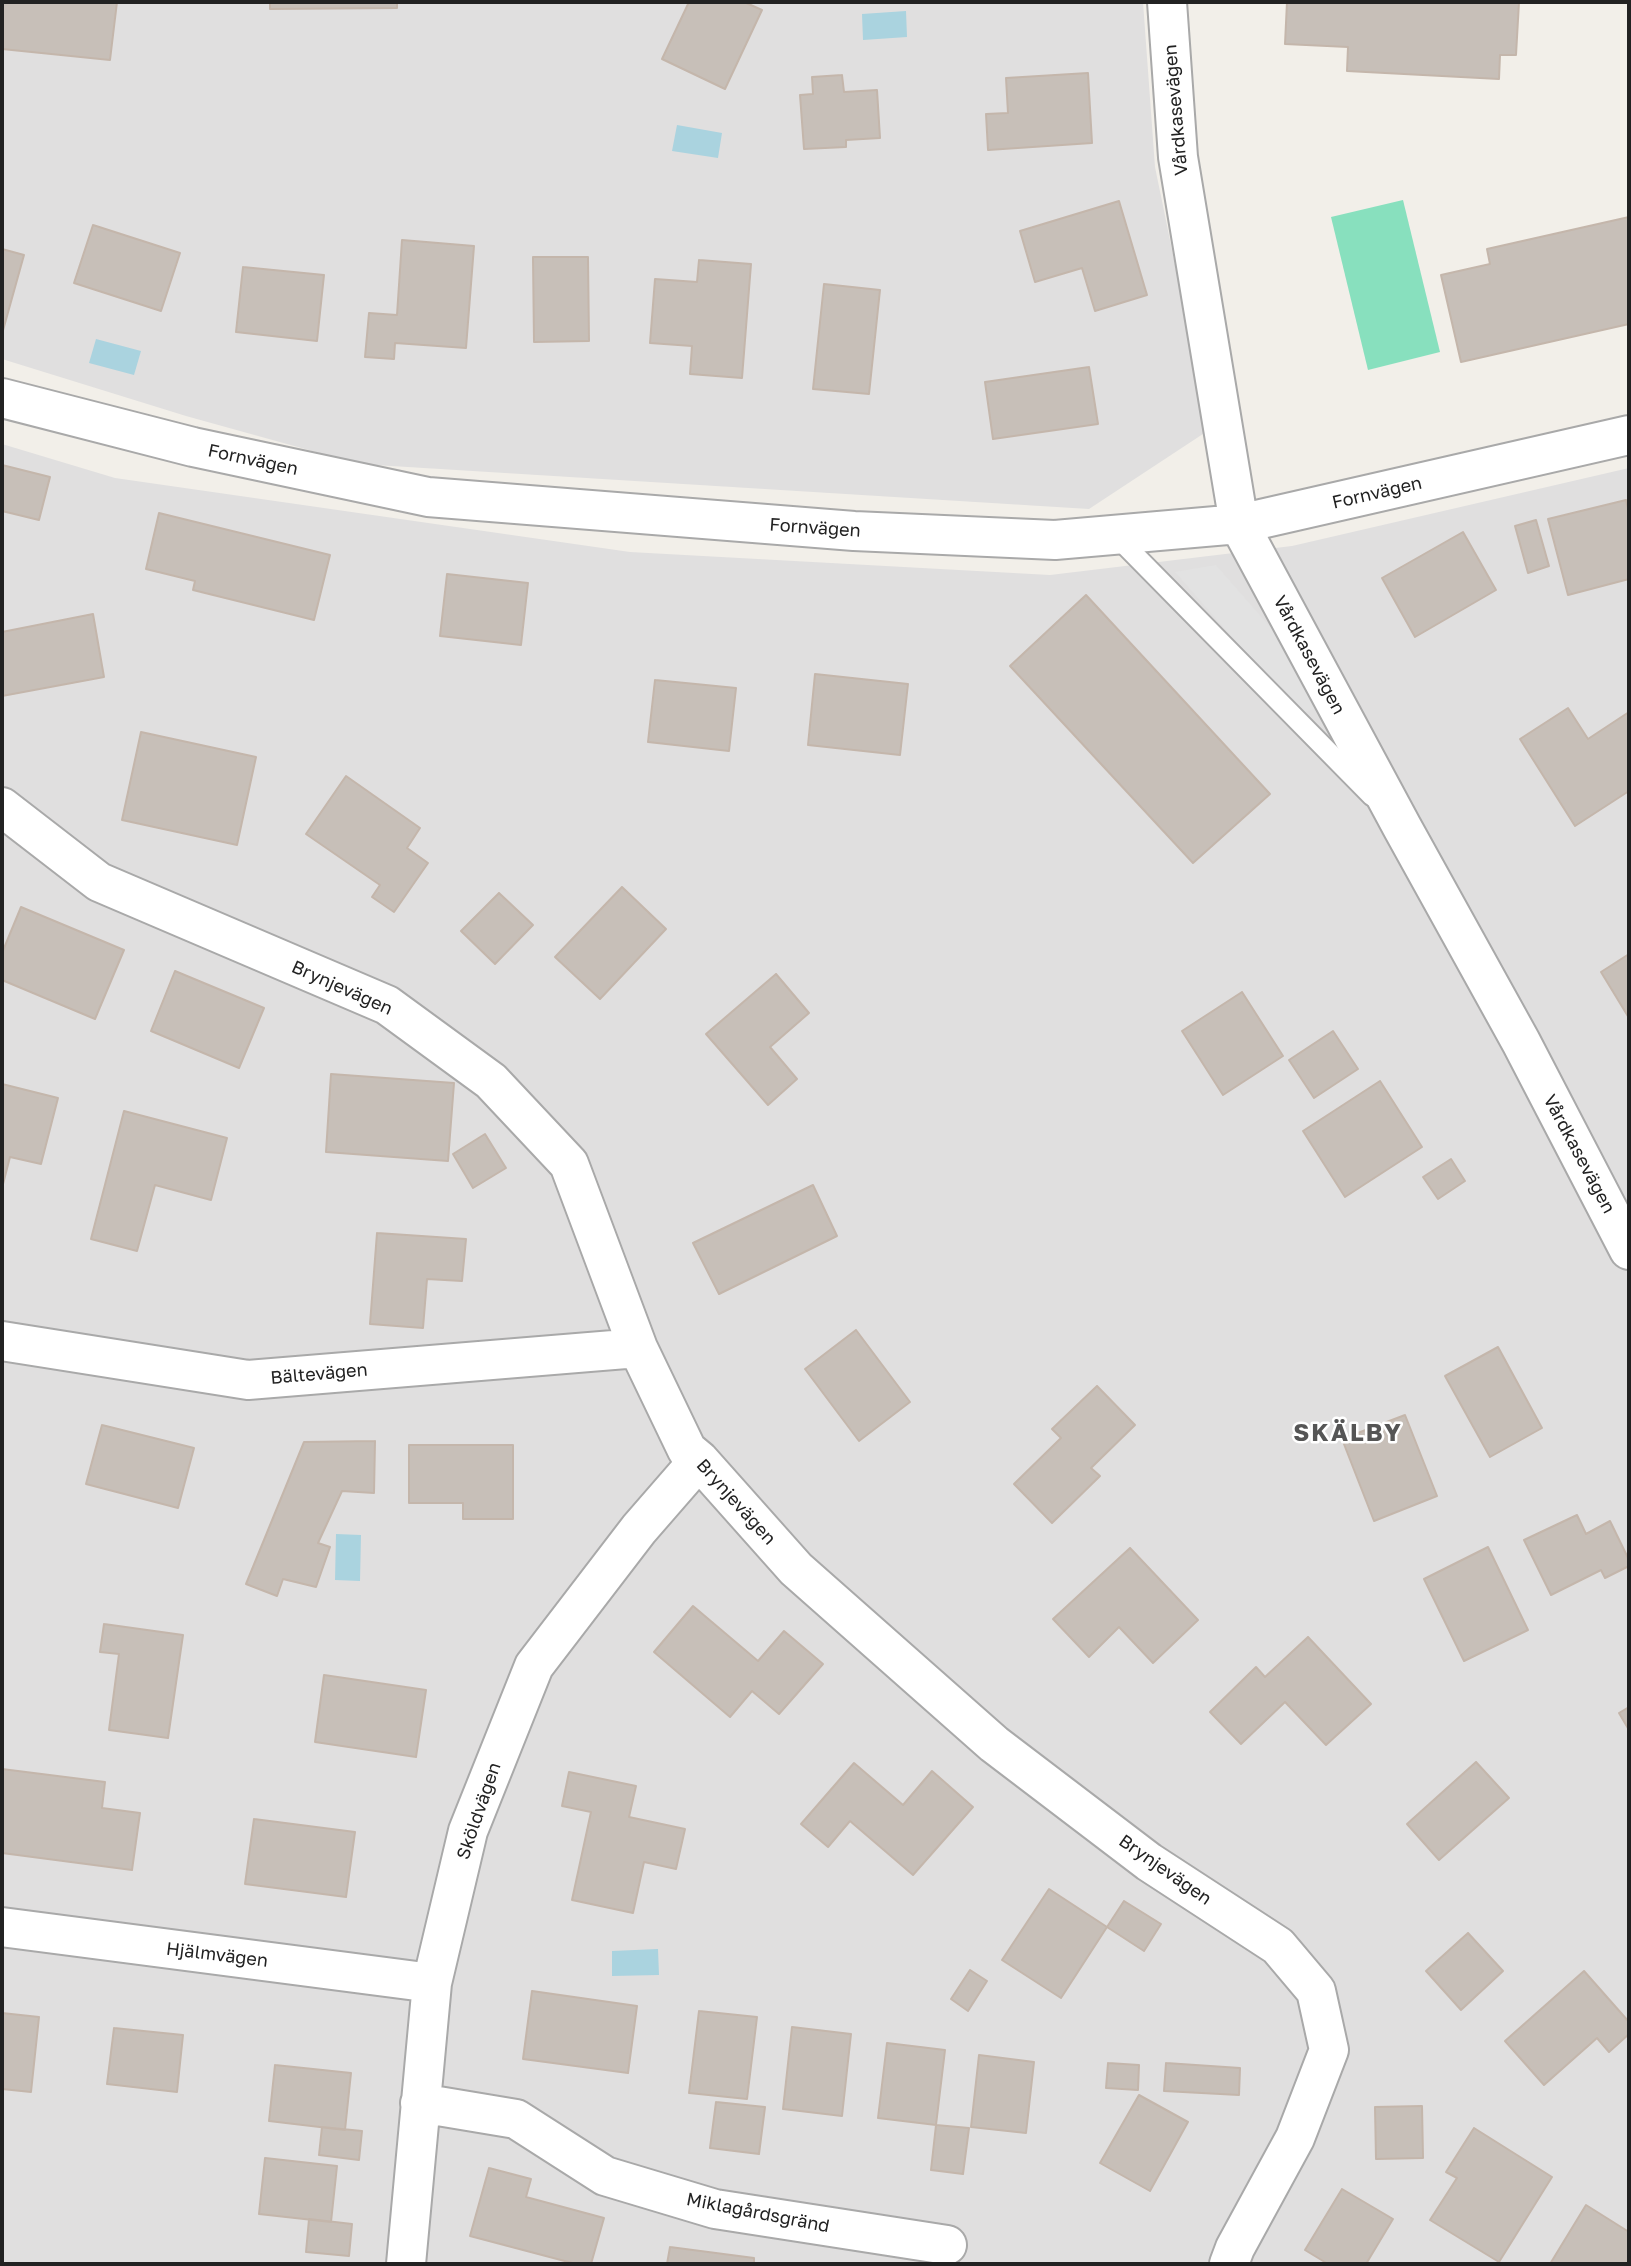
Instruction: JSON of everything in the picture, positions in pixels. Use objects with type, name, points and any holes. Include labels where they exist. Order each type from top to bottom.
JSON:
[{"type":"street","name":"Vårdkasevägen","points":[[1167,2],[1178,157],[1239,524],[1521,1042],[1629,1250]]},
{"type":"street","name":"Fornvägen","points":[[2,398],[193,447],[428,497],[854,531],[1055,540],[1239,524],[1629,435]]},
{"type":"street","name":"Brynjevägen","points":[[2,807],[99,882],[387,1005],[491,1081],[569,1164],[638,1348],[687,1450],[796,1569],[994,1744],[1149,1862],[1278,1946],[1316,1991],[1329,2050],[1295,2138],[1235,2248],[1229,2264]]},
{"type":"street","name":"Bältevägen","points":[[2,1341],[248,1380],[638,1348]]},
{"type":"street","name":"Sköldvägen","points":[[406,2264],[432,1983],[468,1831],[534,1666],[639,1529],[699,1460]]},
{"type":"street","name":"Hjälmvägen","points":[[2,1927],[432,1983]]},
{"type":"street","name":"Miklagårdsgränd","points":[[420,2103],[516,2119],[605,2176],[715,2208],[947,2245]]},
{"type":"lane","points":[[1115,535],[1402,827]]},
{"type":"shaded area","points":[[2,2],[1143,2],[1155,167],[1209,430],[1089,509],[359,464],[186,416],[2,359]]},
{"type":"shaded area","points":[[2,444],[115,478],[630,552],[1050,575],[1292,546],[1629,468],[1629,2264],[2,2264]]},
{"type":"shaded area","points":[[1216,565],[1336,702],[1299,714],[1175,572]]},
{"type":"green space","points":[[1403,200],[1440,352],[1368,370],[1331,217]]},
{"type":"water","points":[[906,11],[907,37],[863,40],[862,14]]},
{"type":"water","points":[[677,125],[722,133],[718,158],[672,151]]},
{"type":"water","points":[[96,339],[141,351],[134,375],[89,363]]},
{"type":"water","points":[[336,1534],[361,1535],[360,1581],[335,1580]]},
{"type":"water","points":[[658,1949],[659,1975],[612,1976],[612,1951]]},
{"type":"building","points":[[2,2],[117,2],[110,60],[2,49]]},
{"type":"building","points":[[270,2],[397,2],[397,8],[270,9]]},
{"type":"building","points":[[689,2],[744,2],[762,10],[725,89],[662,59]]},
{"type":"building","points":[[1287,2],[1519,2],[1516,55],[1500,55],[1499,79],[1347,71],[1348,47],[1285,44]]},
{"type":"building","points":[[1088,73],[1092,143],[988,150],[986,114],[1008,113],[1006,78]]},
{"type":"building","points":[[842,75],[844,92],[877,90],[880,138],[846,140],[846,147],[804,149],[800,95],[813,94],[812,77]]},
{"type":"building","points":[[1119,201],[1147,295],[1095,311],[1082,268],[1035,282],[1020,231]]},
{"type":"building","points":[[1629,217],[1629,324],[1461,362],[1441,275],[1490,264],[1487,249]]},
{"type":"building","points":[[93,225],[180,253],[161,311],[74,283]]},
{"type":"building","points":[[402,240],[474,246],[466,348],[395,343],[394,359],[365,357],[369,313],[397,315]]},
{"type":"building","points":[[2,249],[24,255],[2,334]]},
{"type":"building","points":[[533,257],[588,257],[589,341],[534,342]]},
{"type":"building","points":[[699,260],[751,264],[742,378],[690,374],[692,346],[650,343],[655,279],[697,282]]},
{"type":"building","points":[[243,267],[324,275],[317,341],[236,332]]},
{"type":"building","points":[[824,284],[880,290],[869,394],[813,389]]},
{"type":"building","points":[[1089,367],[1098,424],[993,439],[985,382]]},
{"type":"building","points":[[2,465],[50,477],[39,520],[2,511]]},
{"type":"building","points":[[1626,500],[1629,513],[1629,579],[1568,595],[1548,519]]},
{"type":"building","points":[[159,513],[330,555],[314,620],[193,590],[195,581],[146,569]]},
{"type":"building","points":[[1536,520],[1549,566],[1528,573],[1515,526]]},
{"type":"building","points":[[1463,532],[1496,590],[1415,637],[1382,578]]},
{"type":"building","points":[[447,574],[528,583],[521,645],[440,636]]},
{"type":"building","points":[[1086,595],[1270,794],[1193,863],[1010,666]]},
{"type":"building","points":[[93,614],[104,677],[2,696],[2,632]]},
{"type":"building","points":[[815,674],[908,684],[900,755],[808,745]]},
{"type":"building","points":[[655,680],[736,688],[729,751],[648,742]]},
{"type":"building","points":[[1568,708],[1588,739],[1629,712],[1629,791],[1575,826],[1520,739]]},
{"type":"building","points":[[141,732],[256,757],[237,845],[122,820]]},
{"type":"building","points":[[346,776],[420,828],[407,848],[428,863],[394,912],[372,897],[380,885],[306,834]]},
{"type":"building","points":[[622,887],[666,929],[600,999],[555,957]]},
{"type":"building","points":[[499,893],[533,925],[495,964],[461,931]]},
{"type":"building","points":[[21,907],[124,950],[95,1019],[2,980],[2,953]]},
{"type":"building","points":[[1629,954],[1629,1018],[1601,972]]},
{"type":"building","points":[[175,971],[264,1008],[239,1068],[151,1031]]},
{"type":"building","points":[[776,974],[809,1013],[770,1047],[797,1079],[768,1105],[706,1034]]},
{"type":"building","points":[[1242,992],[1283,1056],[1223,1095],[1182,1031]]},
{"type":"building","points":[[1333,1031],[1358,1069],[1314,1098],[1289,1060]]},
{"type":"building","points":[[331,1074],[454,1083],[448,1161],[326,1152]]},
{"type":"building","points":[[1380,1081],[1422,1147],[1345,1197],[1303,1131]]},
{"type":"building","points":[[2,1084],[58,1098],[41,1164],[10,1157],[2,1188]]},
{"type":"building","points":[[124,1111],[227,1138],[211,1200],[155,1185],[137,1251],[91,1239]]},
{"type":"building","points":[[485,1134],[506,1168],[473,1188],[453,1154]]},
{"type":"building","points":[[1451,1159],[1465,1181],[1438,1199],[1423,1177]]},
{"type":"building","points":[[813,1185],[837,1236],[719,1294],[693,1243]]},
{"type":"building","points":[[377,1233],[466,1239],[462,1281],[427,1279],[423,1328],[370,1324]]},
{"type":"building","points":[[856,1330],[910,1402],[859,1441],[805,1369]]},
{"type":"building","points":[[1498,1347],[1542,1428],[1490,1457],[1445,1376]]},
{"type":"building","points":[[1097,1386],[1135,1425],[1091,1468],[1100,1476],[1052,1523],[1014,1484],[1061,1438],[1052,1429]]},
{"type":"building","points":[[1405,1415],[1437,1496],[1374,1521],[1342,1439]]},
{"type":"building","points":[[102,1425],[194,1448],[178,1508],[86,1484]]},
{"type":"building","points":[[375,1441],[374,1493],[342,1491],[318,1543],[330,1547],[316,1587],[283,1579],[277,1596],[246,1584],[304,1442]]},
{"type":"building","points":[[409,1445],[513,1445],[513,1519],[463,1519],[463,1503],[409,1503]]},
{"type":"building","points":[[1577,1515],[1586,1534],[1610,1521],[1629,1560],[1629,1566],[1605,1578],[1601,1570],[1551,1595],[1524,1540]]},
{"type":"building","points":[[1488,1547],[1528,1630],[1464,1661],[1424,1579]]},
{"type":"building","points":[[1130,1548],[1198,1620],[1153,1663],[1119,1627],[1089,1657],[1053,1619]]},
{"type":"building","points":[[693,1606],[758,1661],[784,1631],[823,1664],[779,1714],[752,1691],[730,1717],[654,1652]]},
{"type":"building","points":[[104,1624],[183,1635],[168,1738],[109,1730],[119,1654],[100,1652]]},
{"type":"building","points":[[1308,1637],[1371,1704],[1326,1745],[1285,1702],[1241,1744],[1210,1712],[1256,1667],[1265,1677]]},
{"type":"building","points":[[324,1675],[426,1690],[416,1757],[315,1742]]},
{"type":"building","points":[[1629,1707],[1629,1730],[1619,1713]]},
{"type":"building","points":[[1476,1762],[1509,1798],[1439,1860],[1407,1824]]},
{"type":"building","points":[[854,1763],[903,1805],[932,1771],[973,1807],[913,1875],[850,1821],[828,1847],[801,1824]]},
{"type":"building","points":[[2,1769],[105,1782],[102,1808],[140,1813],[132,1870],[2,1853]]},
{"type":"building","points":[[569,1772],[636,1786],[629,1817],[685,1829],[676,1869],[644,1862],[633,1913],[572,1900],[591,1812],[562,1806]]},
{"type":"building","points":[[254,1819],[355,1832],[346,1897],[245,1884]]},
{"type":"building","points":[[1049,1889],[1107,1927],[1061,1998],[1002,1960]]},
{"type":"building","points":[[1124,1901],[1161,1924],[1144,1951],[1107,1927]]},
{"type":"building","points":[[1468,1933],[1503,1971],[1461,2010],[1426,1971]]},
{"type":"building","points":[[970,1970],[987,1981],[968,2011],[951,1999]]},
{"type":"building","points":[[1584,1971],[1629,2022],[1629,2034],[1609,2052],[1597,2038],[1544,2085],[1505,2041]]},
{"type":"building","points":[[532,1991],[637,2006],[628,2073],[523,2059]]},
{"type":"building","points":[[699,2011],[757,2017],[747,2099],[689,2093]]},
{"type":"building","points":[[2,2013],[39,2017],[31,2092],[2,2089]]},
{"type":"building","points":[[792,2027],[851,2034],[842,2116],[783,2109]]},
{"type":"building","points":[[114,2028],[183,2035],[177,2092],[107,2084]]},
{"type":"building","points":[[887,2043],[945,2050],[936,2125],[878,2118]]},
{"type":"building","points":[[979,2055],[1034,2062],[1026,2133],[971,2127]]},
{"type":"building","points":[[1108,2063],[1139,2065],[1138,2090],[1106,2088]]},
{"type":"building","points":[[1166,2063],[1240,2068],[1239,2095],[1164,2091]]},
{"type":"building","points":[[275,2065],[351,2073],[345,2130],[269,2121]]},
{"type":"building","points":[[1139,2095],[1188,2122],[1150,2191],[1100,2163]]},
{"type":"building","points":[[716,2102],[765,2107],[759,2154],[710,2148]]},
{"type":"building","points":[[1422,2106],[1423,2158],[1376,2159],[1375,2107]]},
{"type":"building","points":[[936,2125],[969,2128],[963,2174],[931,2170]]},
{"type":"building","points":[[322,2127],[362,2131],[359,2160],[319,2155]]},
{"type":"building","points":[[1474,2128],[1552,2177],[1499,2262],[1430,2220],[1457,2178],[1446,2172]]},
{"type":"building","points":[[265,2158],[337,2166],[331,2222],[259,2214]]},
{"type":"building","points":[[489,2168],[531,2179],[526,2197],[604,2218],[591,2264],[576,2264],[470,2236]]},
{"type":"building","points":[[1342,2189],[1393,2219],[1366,2264],[1328,2264],[1305,2250]]},
{"type":"building","points":[[1586,2205],[1629,2232],[1629,2264],[1550,2264]]},
{"type":"building","points":[[309,2219],[352,2224],[349,2256],[306,2252]]},
{"type":"building","points":[[670,2247],[754,2258],[754,2264],[667,2264]]},
{"type":"district","name":"SKÄLBY","points":[[1348,1433]]}]
